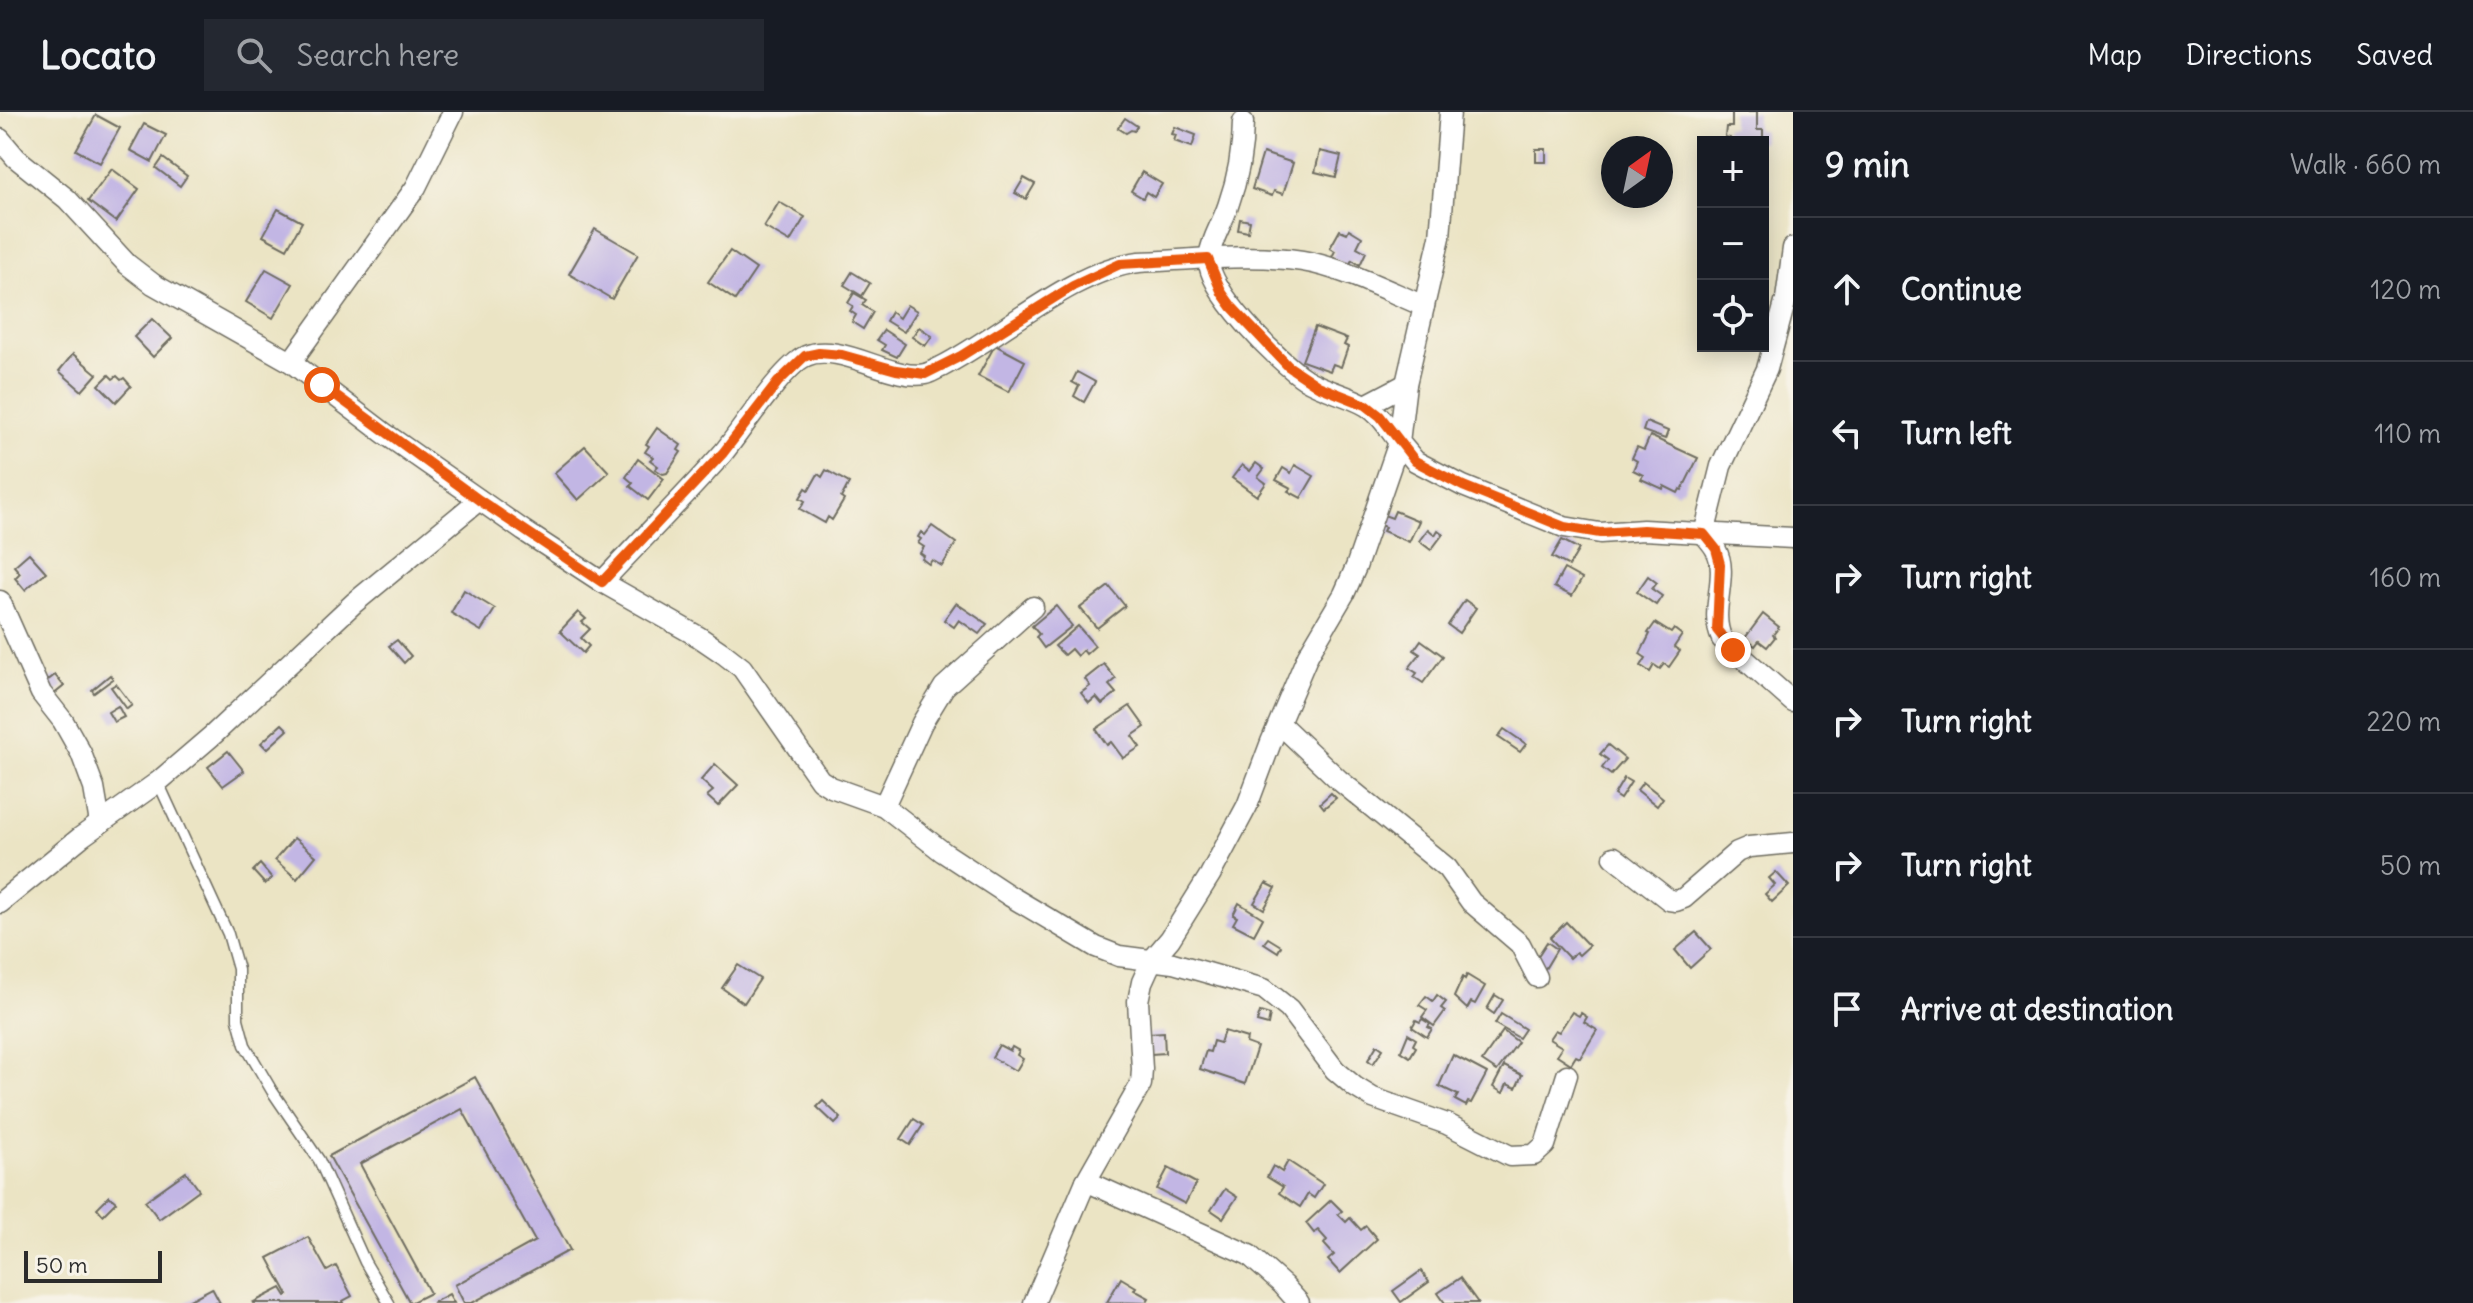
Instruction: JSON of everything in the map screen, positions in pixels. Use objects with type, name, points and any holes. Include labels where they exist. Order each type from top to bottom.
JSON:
[{"type":"street","points":[[291,362],[416,187],[453,112]]},
{"type":"street","points":[[1034,1303],[1086,1181],[1141,1084],[1138,1001],[1142,982],[1152,960],[1170,939],[1210,875],[1247,806],[1308,655],[1356,567],[1399,442],[1406,384],[1440,237],[1450,112]]},
{"type":"street","points":[[1243,122],[1242,153],[1230,202],[1208,259],[1222,293],[1232,307],[1288,366],[1318,386],[1366,405],[1380,416],[1415,461],[1463,486],[1564,527],[1600,533],[1643,530],[1793,538]]},
{"type":"street","points":[[0,139],[16,158],[67,199],[127,264],[153,284],[291,362],[479,500],[602,582],[699,637],[742,668],[820,780],[884,806],[943,852],[1010,896],[1096,947],[1119,956],[1173,963],[1264,989],[1289,1009],[1335,1070],[1355,1087],[1384,1102],[1447,1124],[1510,1156],[1534,1155],[1545,1145],[1567,1075]]},
{"type":"street","points":[[1704,534],[1721,466],[1760,386],[1783,348],[1793,248]]},
{"type":"street","points":[[602,582],[723,453],[778,382],[805,356],[819,353],[842,355],[905,373],[925,374],[961,356],[1065,291],[1120,264],[1285,259],[1330,268],[1424,306]]},
{"type":"street","points":[[1366,405],[1406,384]]},
{"type":"street","points":[[0,903],[100,823],[158,782],[354,603],[479,500]]},
{"type":"street","points":[[1704,534],[1716,549],[1720,564],[1717,630],[1733,650],[1793,702]]},
{"type":"street","points":[[884,806],[922,723],[944,687],[1033,607]]},
{"type":"street","points":[[3,615],[41,693],[63,721],[81,753],[94,788],[100,823]]},
{"type":"street","points":[[1280,724],[1339,780],[1447,868],[1471,902],[1520,944],[1537,977]]},
{"type":"street","points":[[1614,857],[1669,900],[1676,901],[1684,898],[1737,852],[1749,847],[1793,843]]},
{"type":"street","points":[[1086,1181],[1249,1255],[1299,1303]]},
{"type":"lane","points":[[158,782],[228,934],[238,969],[238,1019],[245,1045],[319,1160],[365,1262],[389,1303]]},
{"type":"building","points":[[1732,112],[1757,112],[1757,130],[1763,130],[1763,136],[1725,136],[1726,127],[1732,127]]},
{"type":"building","points":[[96,115],[120,128],[100,163],[76,150]]},
{"type":"building","points":[[1125,118],[1137,126],[1134,131],[1126,133],[1118,128]]},
{"type":"building","points":[[144,124],[166,135],[152,162],[130,150]]},
{"type":"building","points":[[1175,127],[1196,135],[1192,147],[1174,141],[1176,135],[1172,134]]},
{"type":"building","points":[[1536,149],[1546,149],[1546,162],[1536,162]]},
{"type":"building","points":[[1320,151],[1341,156],[1336,177],[1315,172]]},
{"type":"building","points":[[1263,153],[1293,163],[1283,194],[1274,191],[1272,196],[1252,189]]},
{"type":"building","points":[[163,158],[187,176],[180,186],[156,168]]},
{"type":"building","points":[[112,169],[139,189],[116,222],[88,201]]},
{"type":"building","points":[[1142,172],[1162,184],[1154,197],[1146,192],[1143,198],[1131,191]]},
{"type":"building","points":[[1024,178],[1035,184],[1026,199],[1015,193]]},
{"type":"building","points":[[779,202],[805,217],[790,242],[764,227]]},
{"type":"building","points":[[278,209],[302,222],[287,249],[263,236]]},
{"type":"building","points":[[1240,219],[1250,221],[1248,232],[1238,230]]},
{"type":"building","points":[[595,229],[638,254],[612,299],[569,274]]},
{"type":"building","points":[[1349,229],[1362,237],[1357,247],[1366,252],[1360,265],[1352,260],[1348,267],[1332,257],[1335,251],[1330,248],[1340,230],[1347,233]]},
{"type":"building","points":[[730,251],[756,269],[735,300],[708,282]]},
{"type":"building","points":[[266,269],[293,284],[273,318],[246,302]]},
{"type":"building","points":[[852,272],[870,283],[862,296],[844,285]]},
{"type":"building","points":[[854,293],[866,300],[862,305],[873,312],[863,329],[852,322],[856,315],[850,311],[853,306],[848,303]]},
{"type":"building","points":[[907,305],[917,311],[904,332],[886,321],[891,312],[899,318]]},
{"type":"building","points":[[152,319],[172,338],[153,357],[134,337]]},
{"type":"building","points":[[919,327],[932,336],[925,346],[912,337]]},
{"type":"building","points":[[1315,327],[1347,339],[1344,345],[1348,347],[1341,367],[1333,364],[1330,371],[1302,361]]},
{"type":"building","points":[[884,330],[905,344],[897,357],[882,350],[885,345],[877,340]]},
{"type":"building","points":[[995,345],[1025,361],[1009,392],[978,376]]},
{"type":"building","points":[[73,354],[97,374],[82,391],[59,371]]},
{"type":"building","points":[[1077,372],[1095,382],[1084,402],[1074,396],[1079,386],[1072,382]]},
{"type":"building","points":[[109,375],[113,379],[117,376],[121,380],[124,378],[131,386],[116,402],[99,385]]},
{"type":"building","points":[[1646,422],[1668,431],[1665,439],[1643,431]]},
{"type":"building","points":[[657,428],[681,445],[678,450],[681,452],[667,473],[663,474],[655,469],[658,466],[650,460],[653,457],[645,452],[649,446],[646,444]]},
{"type":"building","points":[[1650,436],[1698,458],[1678,493],[1641,479],[1643,475],[1633,470],[1637,461],[1632,458],[1637,447],[1644,450]]},
{"type":"building","points":[[585,446],[609,472],[578,500],[554,473]]},
{"type":"building","points":[[638,459],[664,479],[648,500],[630,486],[633,483],[626,477]]},
{"type":"building","points":[[1256,463],[1264,469],[1258,477],[1266,483],[1257,496],[1232,478],[1242,465],[1250,471]]},
{"type":"building","points":[[1295,465],[1314,476],[1301,498],[1276,480],[1283,468],[1291,473]]},
{"type":"building","points":[[826,470],[849,483],[841,498],[844,500],[832,520],[828,517],[825,523],[800,509],[805,501],[800,498],[818,474],[822,477]]},
{"type":"building","points":[[1395,511],[1419,521],[1409,542],[1383,531],[1385,527],[1380,525],[1384,515],[1392,518]]},
{"type":"building","points":[[932,526],[956,543],[942,566],[932,560],[929,564],[920,553],[924,547],[918,543],[921,539],[918,537],[921,532],[925,535]]},
{"type":"building","points":[[1428,529],[1435,535],[1438,530],[1443,534],[1431,550],[1419,541]]},
{"type":"building","points":[[1562,540],[1579,549],[1569,566],[1552,557]]},
{"type":"building","points":[[29,553],[46,572],[25,590],[15,578],[20,573],[14,566]]},
{"type":"building","points":[[1564,569],[1582,579],[1572,596],[1554,587]]},
{"type":"building","points":[[1648,576],[1657,583],[1652,589],[1662,596],[1656,605],[1637,592]]},
{"type":"building","points":[[1109,586],[1125,606],[1097,628],[1080,608]]},
{"type":"building","points":[[464,590],[495,609],[481,631],[451,613]]},
{"type":"building","points":[[1465,600],[1476,608],[1459,633],[1448,625]]},
{"type":"building","points":[[956,603],[987,624],[979,634],[959,620],[954,627],[944,620]]},
{"type":"building","points":[[1056,606],[1072,626],[1044,648],[1032,626]]},
{"type":"building","points":[[578,612],[586,619],[582,622],[590,629],[581,638],[589,646],[583,653],[560,631]]},
{"type":"building","points":[[1763,614],[1779,627],[1767,647],[1759,641],[1755,646],[1745,638]]},
{"type":"building","points":[[1655,623],[1671,633],[1674,629],[1682,635],[1674,647],[1680,651],[1669,667],[1664,664],[1660,669],[1654,665],[1650,672],[1641,666],[1646,658],[1640,654]]},
{"type":"building","points":[[1078,626],[1095,646],[1086,654],[1083,650],[1077,656],[1071,649],[1064,655],[1055,646]]},
{"type":"building","points":[[397,640],[411,656],[404,663],[389,646]]},
{"type":"building","points":[[1421,640],[1443,656],[1423,683],[1414,677],[1417,673],[1409,668],[1420,654],[1414,650]]},
{"type":"building","points":[[1104,664],[1116,679],[1109,685],[1116,693],[1102,704],[1096,697],[1089,703],[1081,693],[1090,686],[1085,679]]},
{"type":"building","points":[[55,675],[64,686],[53,695],[43,684]]},
{"type":"building","points":[[110,675],[113,679],[94,693],[92,690]]},
{"type":"building","points":[[116,684],[132,705],[127,709],[111,687]]},
{"type":"building","points":[[118,706],[124,717],[114,722],[108,712]]},
{"type":"building","points":[[1130,706],[1145,727],[1132,736],[1140,747],[1123,758],[1111,742],[1107,745],[1096,729]]},
{"type":"building","points":[[282,724],[288,730],[267,749],[261,743]]},
{"type":"building","points":[[1504,729],[1526,744],[1520,752],[1498,737]]},
{"type":"building","points":[[1608,745],[1625,759],[1611,775],[1602,768],[1608,760],[1600,754]]},
{"type":"building","points":[[228,751],[244,771],[223,786],[208,767]]},
{"type":"building","points":[[715,764],[738,785],[718,806],[707,796],[713,791],[701,780]]},
{"type":"building","points":[[1624,778],[1631,782],[1620,799],[1614,795]]},
{"type":"building","points":[[1643,782],[1663,798],[1657,806],[1637,790]]},
{"type":"building","points":[[1331,793],[1336,798],[1324,808],[1320,803]]},
{"type":"building","points":[[294,838],[316,856],[297,879],[275,860]]},
{"type":"building","points":[[260,864],[272,878],[265,884],[253,871]]},
{"type":"building","points":[[1776,872],[1789,886],[1772,902],[1765,894],[1775,885],[1769,878]]},
{"type":"building","points":[[1266,883],[1276,888],[1264,909],[1254,903]]},
{"type":"building","points":[[1239,903],[1263,918],[1254,935],[1233,924],[1237,917],[1233,915]]},
{"type":"building","points":[[1566,922],[1589,946],[1579,955],[1576,952],[1569,958],[1550,938]]},
{"type":"building","points":[[1696,932],[1711,949],[1690,968],[1675,950]]},
{"type":"building","points":[[1268,938],[1281,946],[1278,952],[1264,943]]},
{"type":"building","points":[[1547,942],[1557,949],[1545,969],[1534,962]]},
{"type":"building","points":[[738,965],[760,979],[744,1003],[722,988]]},
{"type":"building","points":[[1467,975],[1485,986],[1475,1004],[1471,1002],[1467,1009],[1454,997],[1463,977],[1465,979]]},
{"type":"building","points":[[1437,995],[1446,1002],[1441,1008],[1445,1011],[1434,1026],[1422,1017],[1427,1010],[1419,1005],[1426,996],[1433,1001]]},
{"type":"building","points":[[1495,995],[1503,1000],[1494,1014],[1487,1009]]},
{"type":"building","points":[[1260,1012],[1270,1015],[1268,1025],[1257,1022]]},
{"type":"building","points":[[1572,1012],[1587,1017],[1584,1022],[1597,1030],[1580,1058],[1576,1056],[1571,1064],[1557,1055],[1562,1047],[1549,1039],[1555,1030],[1559,1032]]},
{"type":"building","points":[[1501,1014],[1525,1029],[1519,1038],[1495,1024]]},
{"type":"building","points":[[1422,1019],[1432,1029],[1427,1037],[1412,1027],[1416,1020],[1420,1022]]},
{"type":"building","points":[[1224,1031],[1247,1038],[1246,1043],[1257,1047],[1245,1084],[1200,1069],[1206,1051],[1210,1052],[1213,1041],[1220,1043]]},
{"type":"building","points":[[1503,1031],[1518,1042],[1497,1071],[1482,1061]]},
{"type":"building","points":[[1164,1032],[1165,1053],[1151,1054],[1149,1033]]},
{"type":"building","points":[[1408,1034],[1416,1039],[1413,1045],[1416,1047],[1410,1057],[1401,1051]]},
{"type":"building","points":[[999,1045],[1010,1051],[1012,1047],[1019,1051],[1017,1055],[1023,1059],[1016,1071],[992,1057]]},
{"type":"building","points":[[1377,1045],[1383,1049],[1373,1064],[1368,1060]]},
{"type":"building","points":[[1453,1055],[1487,1073],[1471,1103],[1468,1102],[1466,1106],[1455,1100],[1458,1095],[1439,1086]]},
{"type":"building","points":[[1504,1066],[1522,1075],[1516,1088],[1507,1084],[1503,1093],[1493,1087]]},
{"type":"building","points":[[475,1077],[570,1250],[472,1303],[464,1303],[455,1285],[535,1241],[462,1109],[360,1164],[430,1293],[410,1303],[329,1156]]},
{"type":"building","points":[[823,1101],[841,1118],[835,1124],[817,1107]]},
{"type":"building","points":[[914,1119],[923,1125],[910,1145],[901,1139]]},
{"type":"building","points":[[1288,1161],[1323,1184],[1314,1198],[1308,1194],[1300,1207],[1279,1193],[1283,1187],[1267,1177],[1273,1166],[1282,1172]]},
{"type":"building","points":[[1168,1168],[1196,1183],[1185,1204],[1157,1189]]},
{"type":"building","points":[[186,1172],[199,1190],[159,1219],[145,1201]]},
{"type":"building","points":[[1225,1189],[1237,1197],[1223,1218],[1211,1210]]},
{"type":"building","points":[[109,1196],[116,1202],[103,1215],[97,1208]]},
{"type":"building","points":[[1331,1200],[1342,1211],[1338,1214],[1346,1222],[1350,1218],[1361,1230],[1366,1226],[1377,1239],[1340,1273],[1328,1260],[1334,1255],[1324,1244],[1327,1240],[1318,1230],[1314,1233],[1306,1223]]},
{"type":"building","points":[[308,1237],[327,1271],[336,1266],[352,1296],[344,1303],[252,1303],[281,1288],[288,1295],[268,1258]]},
{"type":"building","points":[[1421,1271],[1429,1282],[1401,1302],[1393,1291]]},
{"type":"building","points":[[1121,1278],[1149,1298],[1146,1303],[1107,1302]]},
{"type":"building","points":[[1460,1278],[1478,1303],[1445,1303],[1438,1293]]},
{"type":"building","points":[[212,1288],[220,1303],[184,1303]]},
{"type":"building","points":[[449,1294],[454,1303],[432,1303]]},
{"type":"route","points":[[322,385],[479,500],[602,582],[723,453],[778,382],[805,356],[819,353],[842,355],[915,375],[925,374],[961,356],[1057,295],[1120,264],[1208,259],[1214,278],[1232,307],[1288,366],[1318,386],[1366,405],[1380,416],[1415,461],[1463,486],[1564,527],[1600,533],[1643,530],[1704,534],[1716,549],[1720,564],[1717,630],[1733,650]]}]
